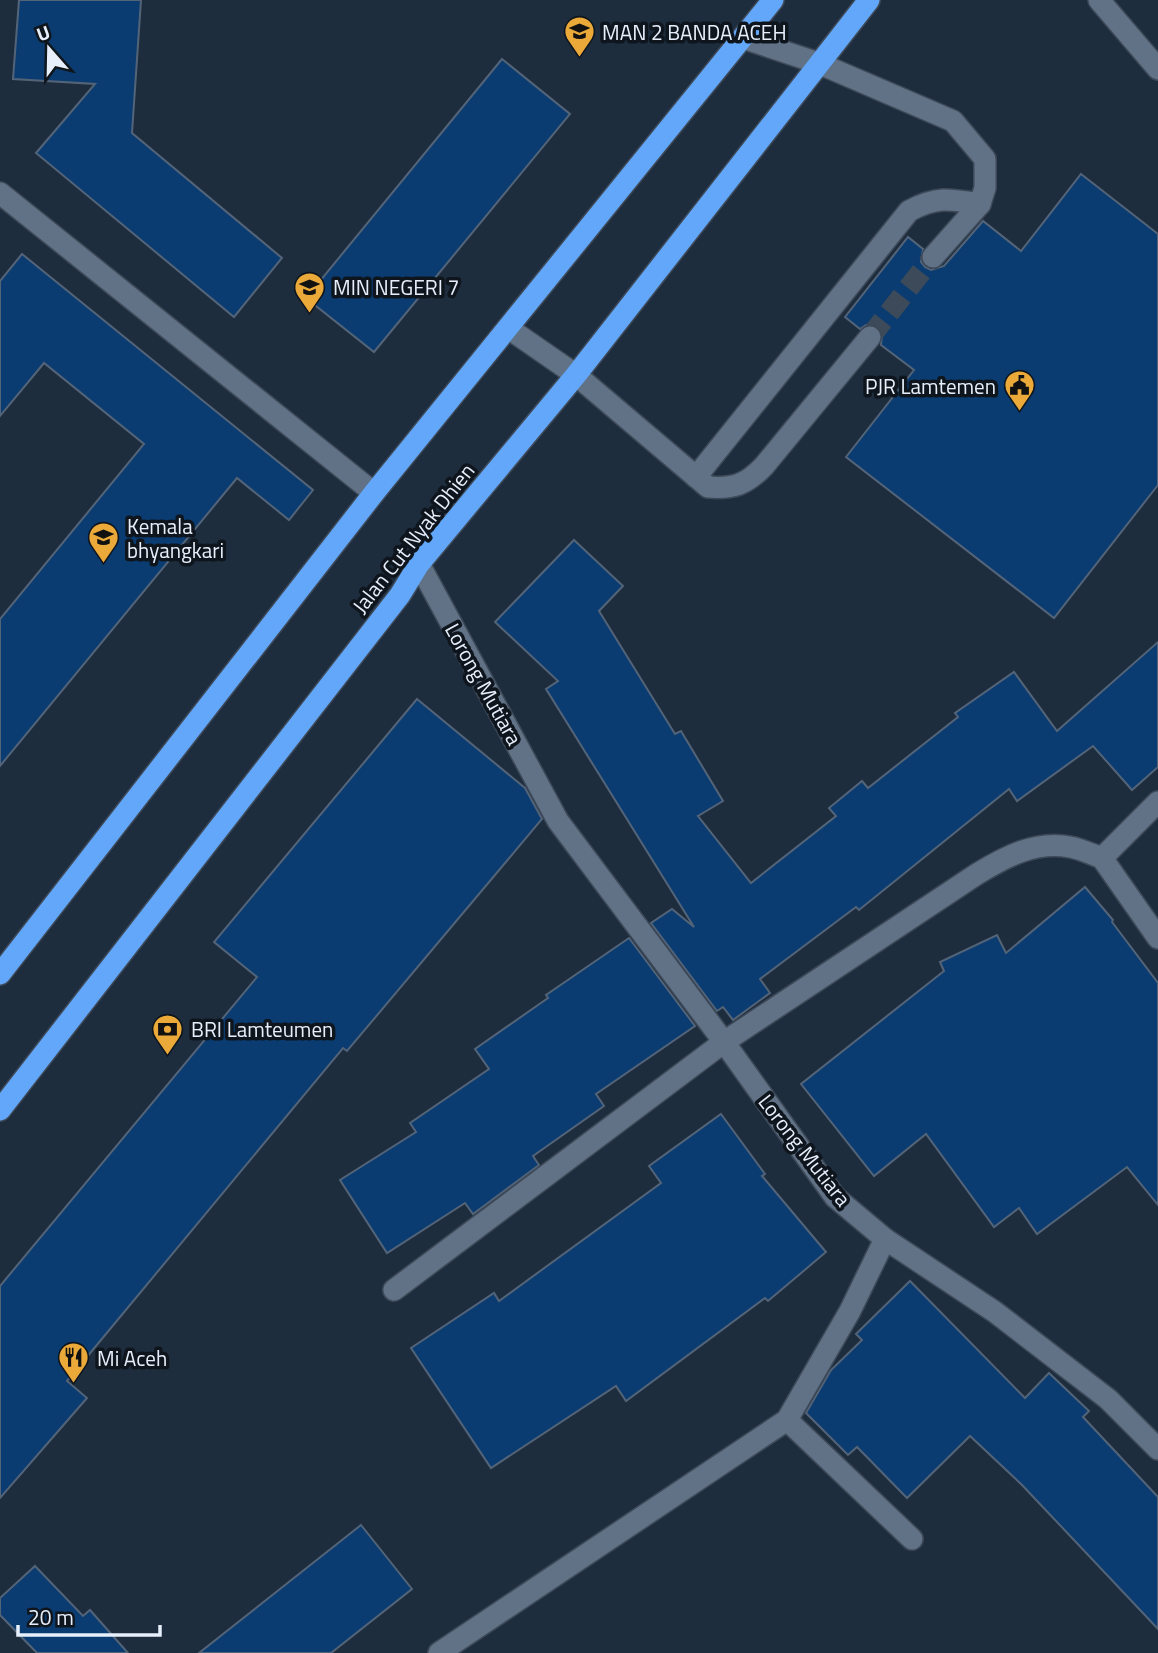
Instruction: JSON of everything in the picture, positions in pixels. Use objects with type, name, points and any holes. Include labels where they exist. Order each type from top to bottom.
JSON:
[{"type":"highway","points":[[0,974],[374,493],[773,0]]},
{"type":"highway","name":"Jalan Cut Nyak Dhien","points":[[0,1110],[391,606],[419,564],[576,375],[869,0]]},
{"type":"street","points":[[1099,0],[1158,69]]},
{"type":"street","points":[[743,38],[818,63],[953,121],[985,159],[985,188],[980,204],[933,257]]},
{"type":"street","points":[[0,193],[374,493]]},
{"type":"street","points":[[696,477],[909,211],[926,201],[944,198],[980,204]]},
{"type":"street","points":[[508,328],[576,375],[708,486],[726,488],[754,477],[870,337]]},
{"type":"street","name":"Lorong Mutiara","points":[[419,564],[558,821],[724,1042],[835,1197],[885,1240],[995,1312],[1108,1399],[1158,1449]]},
{"type":"street","points":[[1102,858],[1158,802]]},
{"type":"street","points":[[394,1290],[724,1042],[1009,855],[1054,846],[1070,847],[1102,858],[1158,938]]},
{"type":"street","points":[[449,1650],[787,1420],[850,1311],[885,1240]]},
{"type":"street","points":[[787,1420],[912,1539]]},
{"type":"building","points":[[19,0],[141,0],[132,133],[282,258],[234,317],[36,153],[95,84],[13,79]]},
{"type":"building","points":[[502,59],[570,114],[374,352],[306,298]]},
{"type":"building","name":"PJR Lamtemen","points":[[1081,174],[1158,234],[1158,485],[1054,618],[846,457],[914,370],[881,345],[882,333],[878,326],[866,325],[860,329],[845,317],[908,237],[923,249],[921,262],[931,270],[944,266],[983,221],[1021,251]]},
{"type":"building","points":[[22,254],[313,490],[289,520],[237,478],[0,766],[0,619],[144,444],[44,363],[0,416],[0,281]]},
{"type":"building","points":[[574,540],[623,586],[599,611],[675,734],[681,731],[723,801],[698,816],[751,883],[836,816],[829,808],[862,781],[868,788],[958,717],[955,713],[1014,672],[1057,731],[1158,642],[1158,767],[1132,790],[1093,746],[1017,801],[1009,789],[859,910],[856,907],[760,979],[770,993],[733,1020],[723,1007],[717,1011],[651,923],[672,909],[694,927],[546,689],[558,681],[495,622]]},
{"type":"building","points":[[417,699],[525,788],[542,819],[347,1051],[343,1048],[67,1381],[87,1398],[0,1498],[0,1286],[257,977],[214,942]]},
{"type":"building","points":[[1085,887],[1113,920],[1158,983],[1158,1205],[1127,1167],[1037,1234],[1019,1208],[994,1227],[926,1134],[874,1176],[801,1084],[944,971],[940,962],[997,935],[1006,953]]},
{"type":"building","points":[[629,938],[695,1026],[596,1094],[604,1106],[533,1156],[539,1165],[473,1214],[465,1203],[387,1253],[340,1180],[416,1132],[410,1123],[489,1069],[475,1049],[548,998],[546,995]]},
{"type":"building","points":[[721,1114],[765,1174],[762,1176],[826,1252],[768,1301],[765,1298],[626,1401],[616,1386],[491,1468],[411,1348],[494,1293],[499,1301],[661,1183],[649,1166]]},
{"type":"building","points":[[910,1281],[1025,1398],[1049,1373],[1089,1411],[1083,1417],[1158,1497],[1158,1629],[1022,1485],[970,1436],[907,1498],[857,1447],[848,1455],[806,1413],[831,1370],[862,1340],[856,1334]]},
{"type":"building","points":[[361,1525],[412,1589],[331,1653],[199,1653]]},
{"type":"building","points":[[35,1566],[83,1616],[90,1610],[128,1653],[37,1653],[0,1615],[0,1598]]},
{"type":"tunnel","points":[[870,337],[933,257]]},
{"type":"place","name":"MAN 2 BANDA ACEH","points":[[579,59]]},
{"type":"place","name":"MIN NEGERI 7","points":[[310,314]]},
{"type":"place","name":"PJR Lamtemen","points":[[1019,413]]},
{"type":"place","name":"Kemala bhyangkari","points":[[104,565]]},
{"type":"place","name":"BRI Lamteumen","points":[[168,1056]]},
{"type":"place","name":"Mi Aceh","points":[[74,1385]]}]
